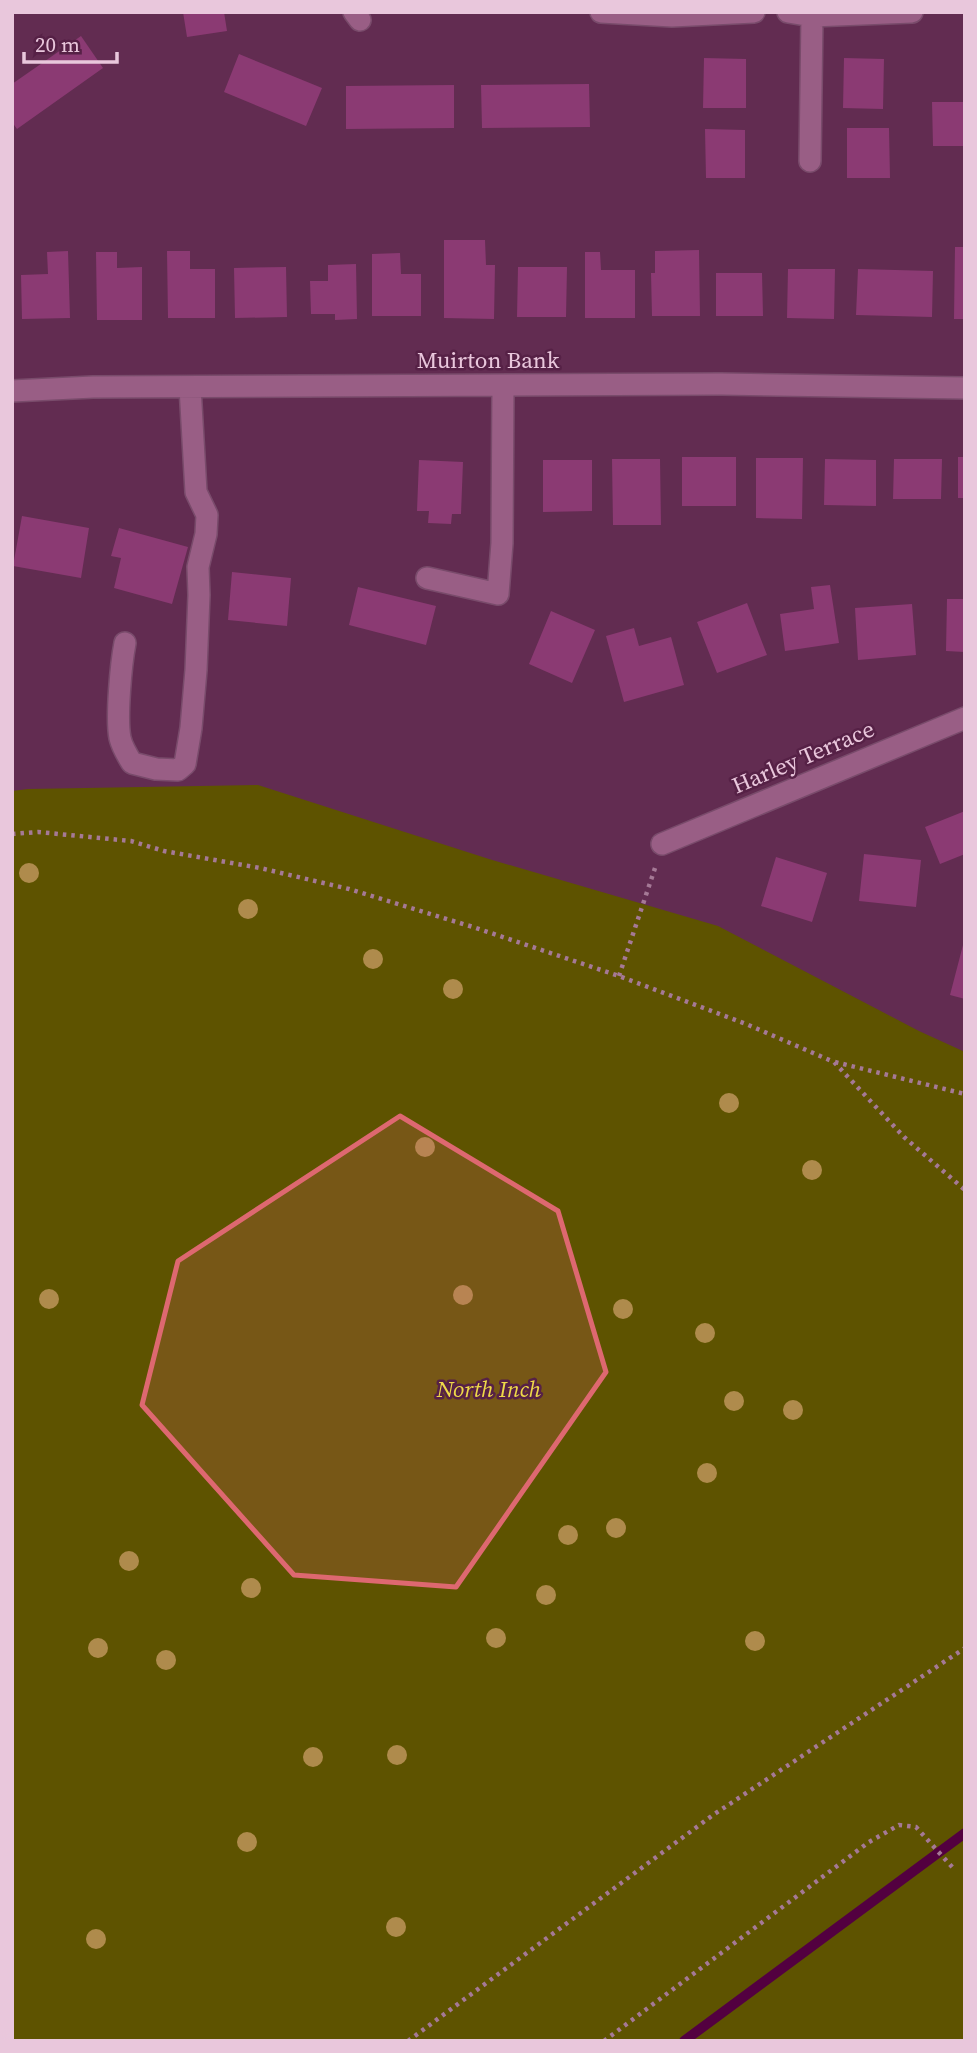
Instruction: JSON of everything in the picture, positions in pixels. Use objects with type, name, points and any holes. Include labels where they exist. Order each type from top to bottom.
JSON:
[{"type":"street","points":[[601,12],[672,16],[754,12]]},
{"type":"street","points":[[788,12],[812,16],[912,12]]},
{"type":"street","points":[[810,160],[812,16]]},
{"type":"street","name":"Muirton Bank","points":[[12,391],[93,387],[721,384],[965,388]]},
{"type":"street","points":[[427,578],[498,594],[502,542],[503,386]]},
{"type":"street","points":[[125,643],[119,734],[123,748],[132,763],[156,769],[177,770],[185,764],[191,728],[196,670],[198,567],[206,534],[207,515],[196,492],[190,387]]},
{"type":"street","name":"Harley Terrace","points":[[663,844],[965,718]]},
{"type":"path","points":[[12,834],[38,832],[131,841],[164,851],[349,889],[474,927],[619,976],[746,1024],[834,1062],[965,1094]]},
{"type":"path","points":[[619,976],[663,844]]},
{"type":"path","points":[[834,1062],[904,1138],[965,1189]]},
{"type":"path","points":[[408,2041],[713,1815],[965,1648]]},
{"type":"path","points":[[604,2041],[869,1842],[899,1825],[916,1827],[951,1866]]},
{"type":"highlighted area","points":[[400,1116],[558,1211],[606,1372],[456,1587],[294,1575],[142,1405],[178,1261]]},
{"type":"green space","name":"North Inch","points":[[258,785],[489,859],[718,926],[919,1031],[965,1052],[965,2041],[12,2041],[12,791]]},
{"type":"building","points":[[183,12],[224,12],[227,31],[187,37]]},
{"type":"building","points":[[81,36],[103,68],[17,129],[12,122],[12,84]]},
{"type":"building","points":[[239,54],[322,88],[306,126],[224,92]]},
{"type":"building","points":[[704,58],[746,59],[746,108],[703,108]]},
{"type":"building","points":[[844,58],[884,59],[883,109],[843,108]]},
{"type":"building","points":[[589,84],[590,127],[482,128],[481,85]]},
{"type":"building","points":[[454,85],[454,128],[346,129],[346,86]]},
{"type":"building","points":[[932,102],[965,102],[965,146],[933,146]]},
{"type":"building","points":[[847,128],[889,128],[890,178],[847,178]]},
{"type":"building","points":[[705,129],[745,130],[745,178],[706,178]]},
{"type":"building","points":[[444,240],[485,240],[486,265],[495,265],[494,319],[444,318]]},
{"type":"building","points":[[955,247],[965,247],[965,319],[954,319]]},
{"type":"building","points":[[699,250],[700,316],[652,316],[651,273],[655,273],[655,251]]},
{"type":"building","points":[[68,251],[70,318],[22,319],[21,275],[48,274],[47,252]]},
{"type":"building","points":[[167,251],[190,251],[190,269],[215,269],[215,318],[168,318]]},
{"type":"building","points":[[96,252],[117,252],[117,268],[142,267],[142,320],[97,320]]},
{"type":"building","points":[[585,252],[600,252],[601,270],[635,270],[635,318],[585,318]]},
{"type":"building","points":[[400,253],[401,274],[421,274],[421,316],[372,316],[372,254]]},
{"type":"building","points":[[356,264],[357,319],[335,320],[335,314],[311,314],[310,281],[328,281],[328,265]]},
{"type":"building","points":[[286,267],[287,317],[235,318],[234,268]]},
{"type":"building","points":[[518,267],[567,267],[566,317],[517,317]]},
{"type":"building","points":[[788,269],[835,269],[834,319],[787,318]]},
{"type":"building","points":[[858,269],[933,271],[932,317],[856,315]]},
{"type":"building","points":[[716,273],[762,273],[763,316],[716,316]]},
{"type":"building","points":[[682,457],[736,457],[736,506],[682,506]]},
{"type":"building","points":[[958,457],[965,457],[965,498],[958,498]]},
{"type":"building","points":[[756,458],[803,458],[802,519],[756,518]]},
{"type":"building","points":[[612,459],[660,459],[661,525],[613,525]]},
{"type":"building","points":[[825,459],[876,460],[876,506],[824,505]]},
{"type":"building","points":[[894,459],[942,459],[941,499],[893,499]]},
{"type":"building","points":[[419,460],[463,462],[461,514],[452,514],[451,524],[428,523],[429,511],[417,511]]},
{"type":"building","points":[[543,460],[592,460],[592,511],[543,512]]},
{"type":"building","points":[[22,516],[89,528],[81,578],[13,566]]},
{"type":"building","points":[[119,528],[188,547],[172,604],[114,588],[121,558],[111,556]]},
{"type":"building","points":[[232,572],[291,578],[287,626],[228,620]]},
{"type":"building","points":[[830,585],[839,643],[785,651],[780,614],[814,609],[811,587]]},
{"type":"building","points":[[358,587],[436,606],[426,645],[349,625]]},
{"type":"building","points":[[947,599],[965,599],[965,652],[946,651]]},
{"type":"building","points":[[747,603],[767,655],[717,673],[697,622]]},
{"type":"building","points":[[912,604],[916,655],[858,660],[855,608]]},
{"type":"building","points":[[551,611],[595,630],[572,683],[529,664]]},
{"type":"building","points":[[634,628],[639,646],[671,637],[684,685],[624,702],[606,636]]},
{"type":"building","points":[[965,811],[965,854],[940,864],[925,827]]},
{"type":"building","points":[[864,854],[921,860],[916,907],[859,901]]},
{"type":"building","points":[[776,857],[827,873],[812,922],[761,906]]},
{"type":"building","points":[[963,945],[965,946],[965,999],[950,995]]},
{"type":"waterway","points":[[684,2041],[965,1833]]}]
